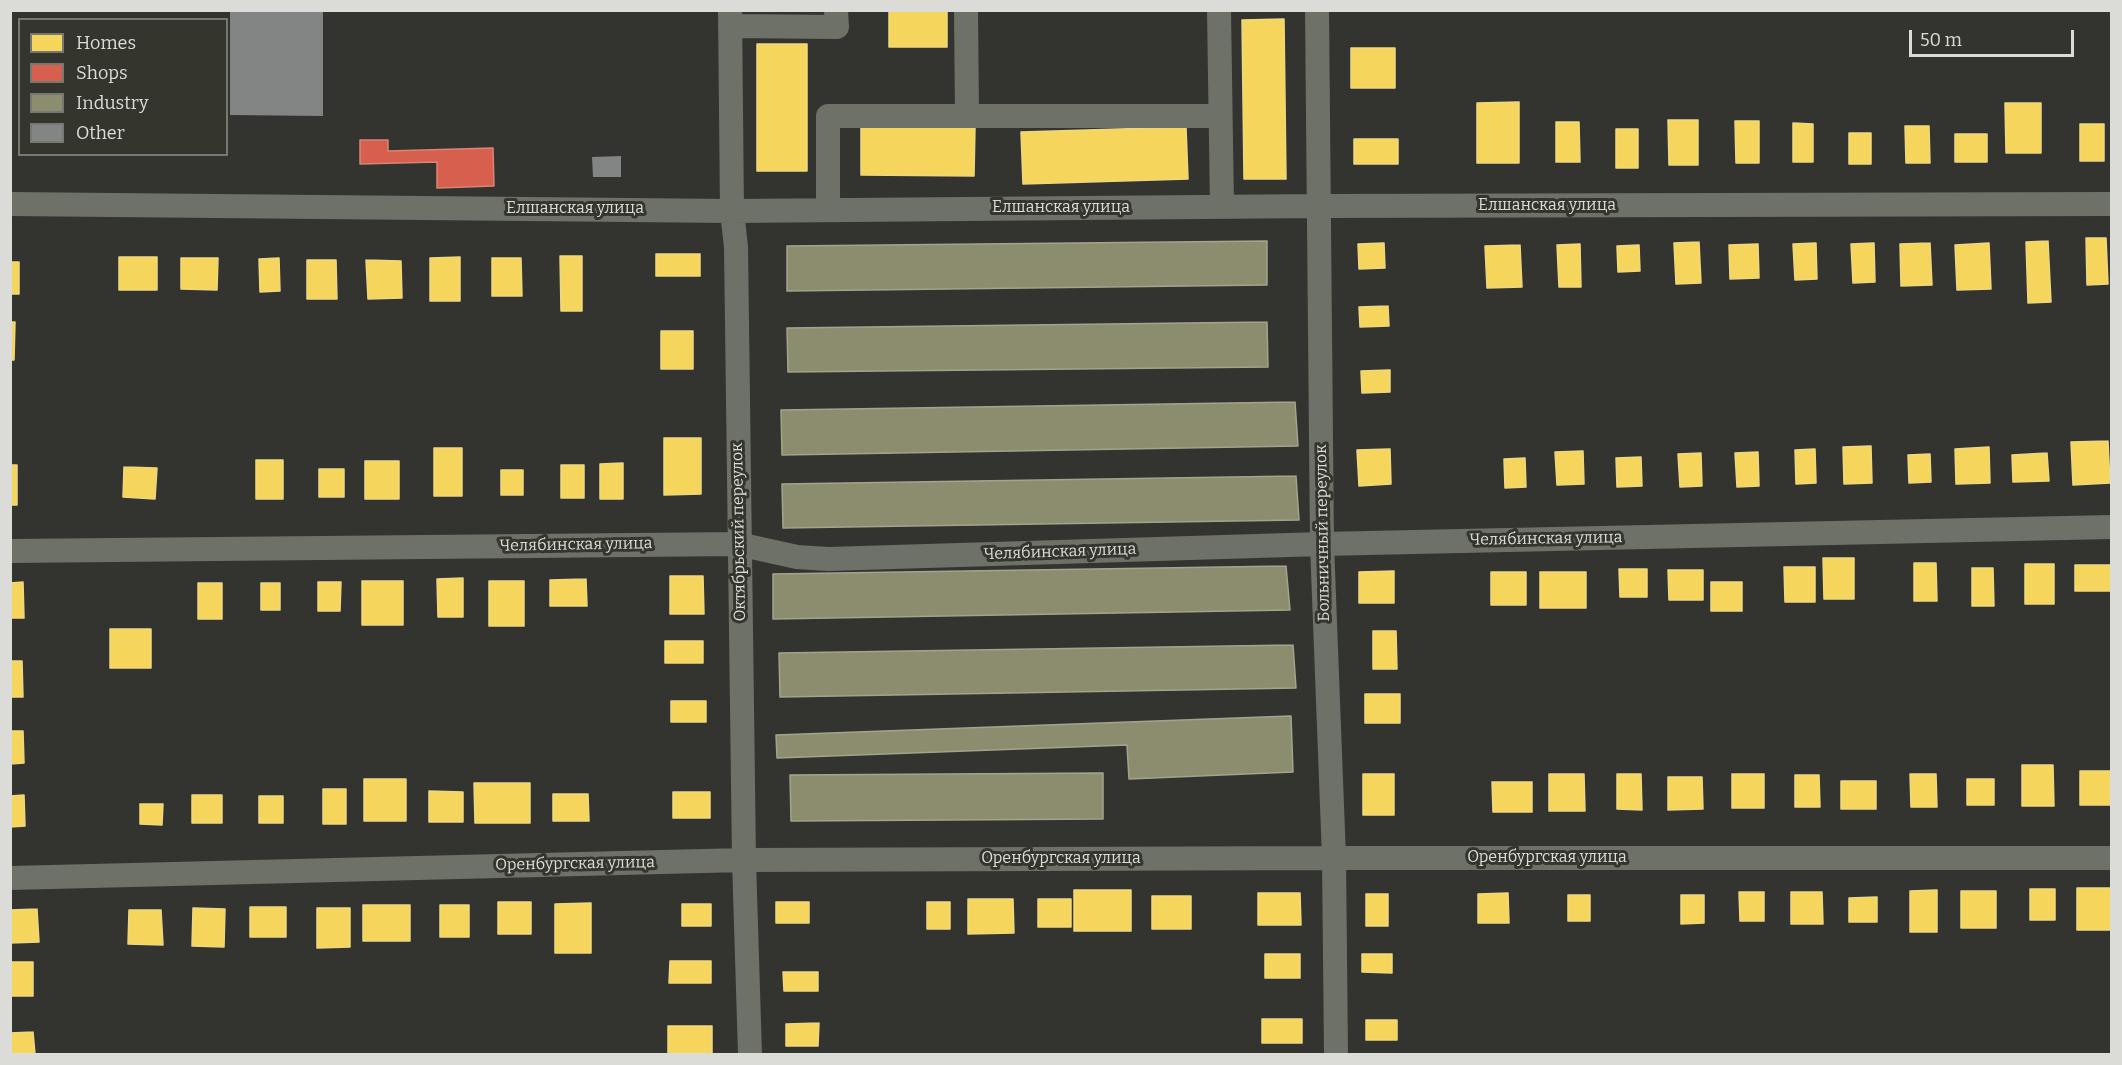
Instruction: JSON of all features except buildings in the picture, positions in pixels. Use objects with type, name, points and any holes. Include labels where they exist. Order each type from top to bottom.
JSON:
[{"type":"street","points":[[730,18],[837,27],[836,10]]},
{"type":"street","points":[[966,10],[967,116]]},
{"type":"street","points":[[1219,10],[1222,207]]},
{"type":"street","name":"Больничный переулок","points":[[1317,10],[1322,544],[1334,858],[1336,1054]]},
{"type":"street","name":"Октябрьский переулок","points":[[730,18],[732,211],[736,247],[738,544],[744,860],[750,1054]]},
{"type":"street","points":[[828,210],[828,116],[1220,116]]},
{"type":"street","name":"Елшанская улица","points":[[10,204],[732,211],[1319,206],[2112,204]]},
{"type":"street","name":"Челябинская улица","points":[[10,551],[738,544],[797,557],[828,559],[1322,544],[2112,527]]},
{"type":"street","name":"Оренбургская улица","points":[[10,878],[744,860],[2112,858]]}]
